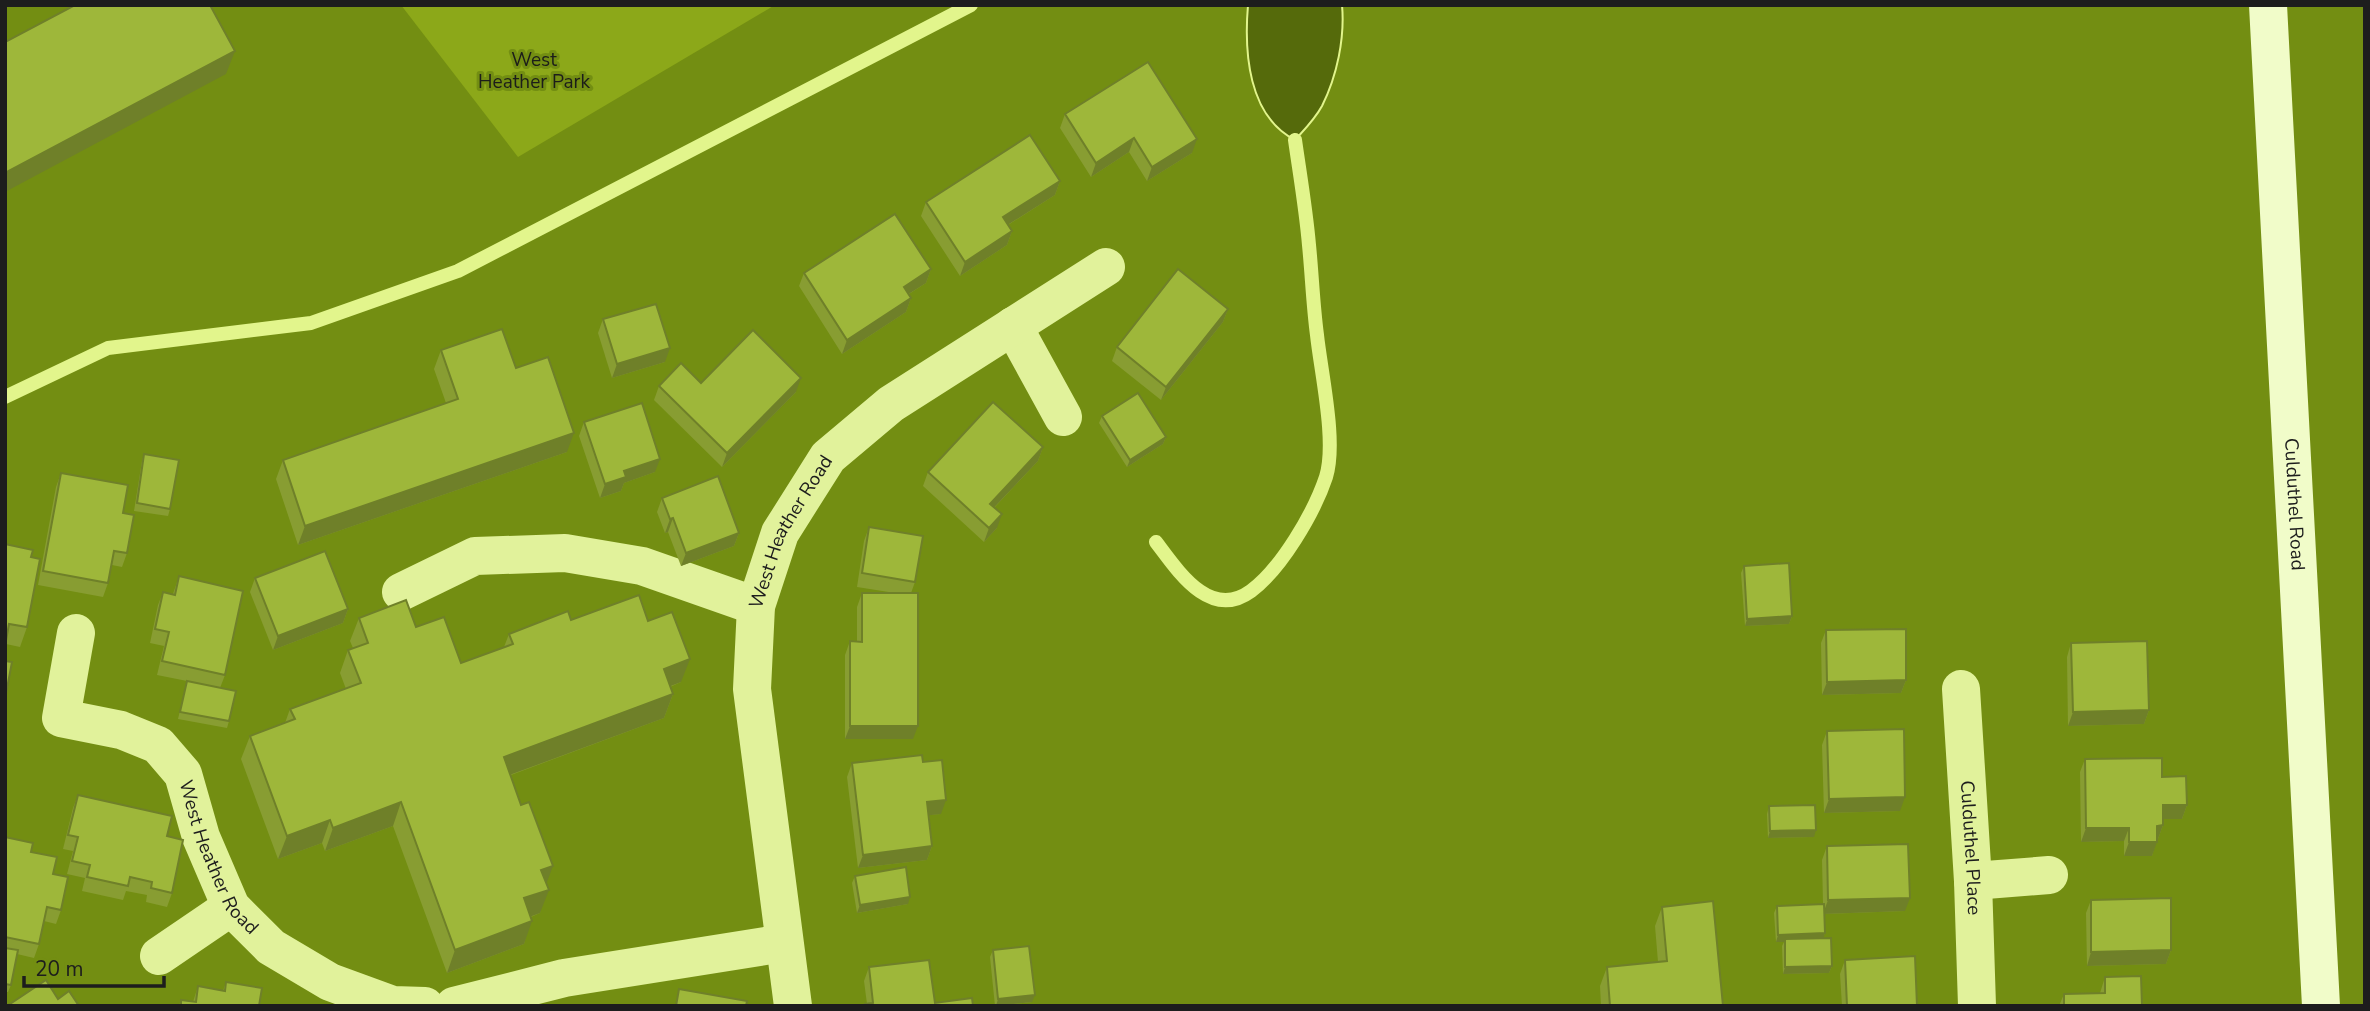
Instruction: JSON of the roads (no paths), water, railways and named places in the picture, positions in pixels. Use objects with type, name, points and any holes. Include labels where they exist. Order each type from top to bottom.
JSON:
[{"type":"main road","name":"Culduthel Road","points":[[2268,5],[2320,1006]]},
{"type":"street","name":"West Heather Road","points":[[793,1006],[752,689],[756,606],[780,533],[828,457],[891,404],[1106,267]]},
{"type":"street","points":[[1013,326],[1063,417]]},
{"type":"street","points":[[401,592],[475,556],[565,553],[642,566],[756,606]]},
{"type":"street","name":"West Heather Road","points":[[76,633],[61,718],[121,730],[158,745],[183,774],[201,837],[231,908],[325,994],[393,1005],[425,1006]]},
{"type":"street","name":"Culduthel Place","points":[[1961,689],[1973,881],[1977,1006]]},
{"type":"street","points":[[1973,881],[2049,875]]},
{"type":"street","points":[[159,956],[231,908]]},
{"type":"street","points":[[454,1006],[565,992],[785,943]]},
{"type":"waterway","points":[[5,397],[108,348],[311,323],[458,271],[971,5]]},
{"type":"waterway","points":[[1156,542],[1196,589],[1222,600],[1236,599],[1251,591],[1285,555],[1305,523],[1326,477],[1329,427],[1295,140]]},
{"type":"park label","name":"West Heather Park","points":[[534,71]]}]
